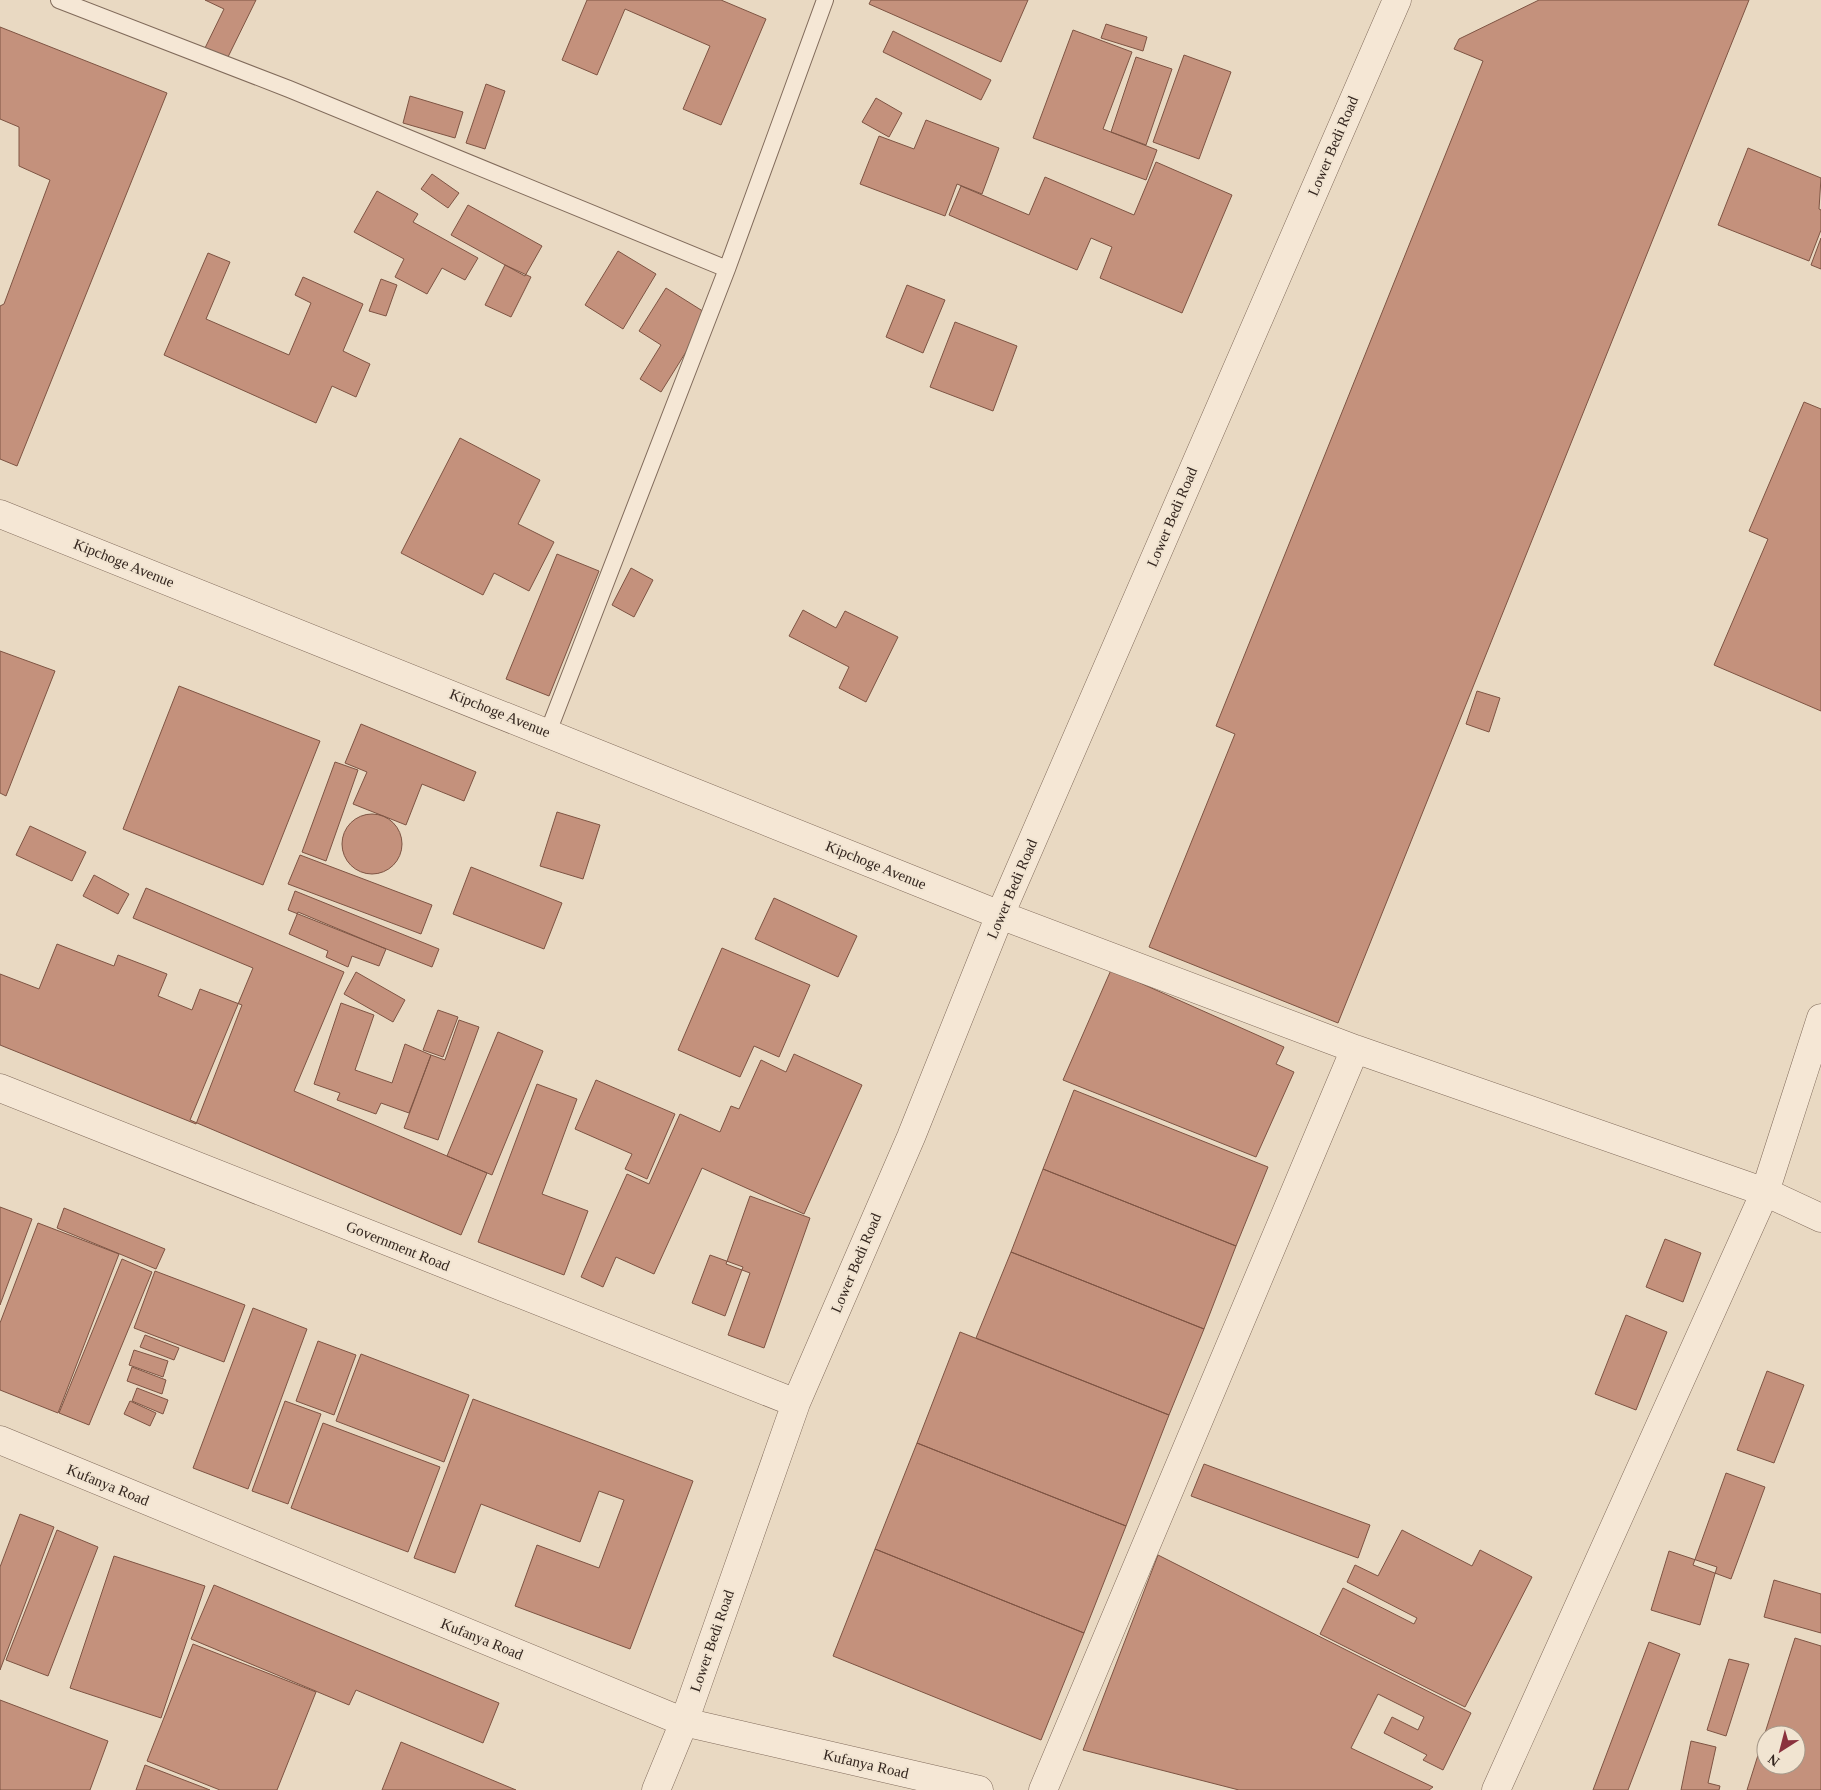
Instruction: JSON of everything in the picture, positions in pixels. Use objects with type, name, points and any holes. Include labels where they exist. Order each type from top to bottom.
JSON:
[{"type":"street","name":"Lower Bedi Road","points":[[656,1790],[684,1722],[796,1403],[911,1137],[1000,915],[1396,0]]},
{"type":"street","name":"Kipchoge Avenue","points":[[0,514],[548,732],[1000,915],[1356,1049],[1765,1192],[1821,1218]]},
{"type":"street","points":[[1496,1790],[1765,1192],[1821,1018]]},
{"type":"street","points":[[1043,1790],[1356,1049]]},
{"type":"street","name":"Government Road","points":[[0,1088],[796,1403]]},
{"type":"street","name":"Kufanya Road","points":[[0,1440],[684,1722],[979,1790]]},
{"type":"lane","points":[[59,0],[289,89],[727,269]]},
{"type":"lane","points":[[548,732],[727,269],[825,0]]},
{"type":"building","points":[[205,0],[256,0],[227,59],[205,48],[224,9]]},
{"type":"building","points":[[587,0],[721,0],[766,19],[721,125],[683,109],[710,46],[625,9],[597,75],[562,60]]},
{"type":"building","points":[[871,0],[1028,0],[1001,62],[869,4]]},
{"type":"building","points":[[1539,0],[1749,0],[1338,1023],[1149,947],[1235,734],[1216,726],[1483,61],[1454,49],[1459,39]]},
{"type":"building","points":[[1106,24],[1147,37],[1143,51],[1101,38]]},
{"type":"building","points":[[0,27],[167,93],[17,466],[0,459],[0,306],[4,304],[50,180],[19,166],[19,127],[0,119]]},
{"type":"building","points":[[1073,30],[1132,52],[1103,129],[1157,150],[1146,180],[1033,138]]},
{"type":"building","points":[[893,31],[991,80],[981,100],[883,52]]},
{"type":"building","points":[[1184,55],[1231,72],[1199,159],[1153,142]]},
{"type":"building","points":[[1136,57],[1172,69],[1146,145],[1111,132]]},
{"type":"building","points":[[486,84],[505,91],[485,149],[466,143]]},
{"type":"building","points":[[410,96],[463,112],[455,138],[403,123]]},
{"type":"building","points":[[876,98],[902,113],[889,137],[862,122]]},
{"type":"building","points":[[926,120],[999,148],[982,194],[957,184],[945,216],[860,184],[879,136],[914,149]]},
{"type":"building","points":[[1748,148],[1821,178],[1819,209],[1821,210],[1821,230],[1809,261],[1718,225]]},
{"type":"building","points":[[1156,162],[1232,195],[1182,313],[1100,278],[1112,247],[1091,238],[1077,270],[949,215],[961,186],[1029,215],[1045,177],[1134,215]]},
{"type":"building","points":[[432,174],[459,193],[448,208],[421,189]]},
{"type":"building","points":[[377,191],[418,214],[413,222],[478,258],[465,280],[442,268],[427,294],[395,277],[404,259],[354,232]]},
{"type":"building","points":[[468,205],[542,246],[525,276],[451,235]]},
{"type":"building","points":[[1821,238],[1821,269],[1811,265]]},
{"type":"building","points":[[618,251],[656,274],[623,329],[585,305]]},
{"type":"building","points":[[208,253],[230,262],[206,319],[289,355],[311,303],[295,295],[303,277],[363,304],[343,351],[370,364],[356,397],[332,386],[316,423],[164,355]]},
{"type":"building","points":[[505,265],[531,277],[511,317],[485,305]]},
{"type":"building","points":[[381,279],[397,285],[386,316],[369,311]]},
{"type":"building","points":[[907,285],[945,300],[923,353],[886,337]]},
{"type":"building","points":[[666,288],[709,315],[661,392],[640,379],[661,345],[639,331]]},
{"type":"building","points":[[955,322],[1017,346],[993,411],[930,387]]},
{"type":"building","points":[[1804,402],[1821,409],[1821,711],[1714,665],[1768,539],[1749,531]]},
{"type":"building","points":[[460,438],[540,480],[518,524],[554,542],[529,591],[494,573],[483,595],[401,553]]},
{"type":"building","points":[[557,554],[599,571],[549,696],[506,679]]},
{"type":"building","points":[[631,568],[653,580],[634,617],[612,605]]},
{"type":"building","points":[[803,610],[836,628],[845,611],[898,637],[866,702],[839,688],[849,667],[789,636]]},
{"type":"building","points":[[0,651],[55,671],[6,796],[0,793]]},
{"type":"building","points":[[179,686],[320,741],[263,885],[123,829]]},
{"type":"building","points":[[1477,691],[1500,698],[1489,732],[1466,724]]},
{"type":"building","points":[[361,724],[476,772],[464,801],[422,784],[406,825],[353,804],[367,772],[345,763]]},
{"type":"building","points":[[335,762],[358,770],[326,861],[302,852]]},
{"type":"building","points":[[557,812],[600,825],[583,879],[540,866]]},
{"type":"building","points":[[372,814],[388,819],[393,823],[397,828],[402,844],[397,860],[393,865],[388,869],[372,874],[356,869],[351,865],[347,860],[342,844],[347,828],[351,823],[356,819]]},
{"type":"building","points":[[30,826],[86,852],[72,881],[16,855]]},
{"type":"building","points":[[300,855],[432,905],[421,934],[288,884]]},
{"type":"building","points":[[471,867],[562,903],[544,949],[453,914]]},
{"type":"building","points":[[94,875],[129,894],[118,914],[83,896]]},
{"type":"building","points":[[146,888],[344,972],[294,1091],[487,1173],[461,1235],[190,1120],[253,968],[133,918]]},
{"type":"building","points":[[295,891],[439,949],[432,967],[288,910]]},
{"type":"building","points":[[774,898],[857,936],[838,977],[755,939]]},
{"type":"building","points":[[298,912],[386,949],[379,966],[352,956],[348,967],[326,957],[328,951],[289,934]]},
{"type":"building","points":[[57,944],[114,966],[118,955],[167,974],[158,996],[192,1010],[200,989],[242,1005],[196,1124],[0,1045],[0,974],[39,989]]},
{"type":"building","points":[[722,948],[810,985],[779,1057],[754,1046],[740,1077],[678,1050]]},
{"type":"building","points":[[1111,970],[1284,1047],[1276,1064],[1294,1072],[1256,1157],[1063,1080]]},
{"type":"building","points":[[356,972],[405,1000],[393,1022],[344,994]]},
{"type":"building","points":[[341,1003],[374,1015],[355,1070],[392,1083],[405,1044],[431,1055],[409,1113],[381,1103],[376,1114],[337,1100],[340,1093],[314,1084]]},
{"type":"building","points":[[438,1010],[458,1017],[443,1057],[423,1050]]},
{"type":"building","points":[[459,1020],[479,1027],[438,1140],[404,1128],[431,1055],[445,1060]]},
{"type":"building","points":[[498,1032],[543,1051],[492,1175],[447,1156]]},
{"type":"building","points":[[794,1054],[862,1085],[804,1214],[702,1168],[654,1274],[616,1257],[603,1287],[581,1277],[627,1174],[649,1184],[680,1114],[720,1132],[731,1106],[739,1109],[761,1060],[786,1072]]},
{"type":"building","points":[[596,1080],[675,1114],[647,1179],[625,1169],[632,1154],[575,1129]]},
{"type":"building","points":[[537,1084],[577,1099],[542,1194],[588,1211],[564,1275],[478,1242]]},
{"type":"building","points":[[1074,1090],[1268,1167],[1236,1246],[1043,1169]]},
{"type":"building","points":[[1043,1169],[1236,1246],[1204,1329],[1011,1252]]},
{"type":"building","points":[[750,1196],[810,1218],[764,1348],[728,1335],[750,1273],[726,1264]]},
{"type":"building","points":[[0,1207],[32,1219],[0,1305]]},
{"type":"building","points":[[64,1208],[165,1249],[156,1269],[57,1228]]},
{"type":"building","points":[[38,1223],[119,1254],[58,1413],[0,1390],[0,1323]]},
{"type":"building","points":[[1665,1239],[1701,1253],[1683,1302],[1646,1287]]},
{"type":"building","points":[[1011,1252],[1204,1329],[1169,1415],[976,1338]]},
{"type":"building","points":[[710,1255],[743,1267],[725,1316],[692,1303]]},
{"type":"building","points":[[122,1259],[152,1272],[89,1425],[59,1413]]},
{"type":"building","points":[[155,1271],[245,1305],[224,1362],[134,1328]]},
{"type":"building","points":[[253,1308],[307,1329],[248,1489],[193,1468]]},
{"type":"building","points":[[1626,1315],[1667,1332],[1636,1410],[1595,1394]]},
{"type":"building","points":[[960,1332],[1169,1415],[1126,1526],[917,1443]]},
{"type":"building","points":[[145,1335],[179,1348],[174,1360],[140,1347]]},
{"type":"building","points":[[318,1341],[356,1355],[334,1415],[296,1401]]},
{"type":"building","points":[[134,1350],[168,1361],[163,1377],[129,1365]]},
{"type":"building","points":[[361,1354],[469,1395],[444,1462],[336,1421]]},
{"type":"building","points":[[132,1367],[166,1380],[162,1394],[127,1381]]},
{"type":"building","points":[[1767,1371],[1804,1385],[1774,1463],[1737,1450]]},
{"type":"building","points":[[137,1388],[168,1400],[163,1414],[132,1401]]},
{"type":"building","points":[[473,1399],[693,1481],[630,1649],[515,1606],[537,1545],[599,1568],[624,1500],[599,1491],[580,1542],[481,1504],[455,1573],[414,1558]]},
{"type":"building","points":[[130,1401],[156,1413],[150,1426],[124,1414]]},
{"type":"building","points":[[285,1401],[321,1414],[288,1504],[252,1491]]},
{"type":"building","points":[[323,1423],[440,1467],[408,1552],[291,1508]]},
{"type":"building","points":[[917,1443],[1126,1526],[1084,1633],[875,1549]]},
{"type":"building","points":[[1204,1464],[1370,1525],[1358,1558],[1191,1496]]},
{"type":"building","points":[[1726,1473],[1765,1487],[1731,1579],[1693,1565]]},
{"type":"building","points":[[20,1514],[54,1527],[0,1670],[0,1567]]},
{"type":"building","points":[[57,1530],[98,1547],[48,1676],[6,1660]]},
{"type":"building","points":[[1402,1530],[1472,1566],[1480,1550],[1532,1577],[1465,1707],[1320,1634],[1343,1588],[1414,1624],[1417,1618],[1347,1582],[1355,1565],[1378,1576]]},
{"type":"building","points":[[875,1549],[1084,1633],[1041,1740],[833,1656]]},
{"type":"building","points":[[1669,1551],[1717,1567],[1700,1625],[1651,1610]]},
{"type":"building","points":[[1158,1555],[1471,1713],[1443,1770],[1423,1760],[1427,1755],[1384,1733],[1392,1717],[1418,1730],[1424,1717],[1378,1694],[1351,1748],[1433,1787],[1429,1790],[1239,1790],[1083,1750]]},
{"type":"building","points":[[114,1556],[205,1586],[161,1718],[70,1688]]},
{"type":"building","points":[[1774,1580],[1821,1594],[1821,1633],[1764,1617]]},
{"type":"building","points":[[214,1585],[499,1703],[483,1743],[356,1690],[349,1705],[191,1639]]},
{"type":"building","points":[[1795,1638],[1821,1646],[1821,1790],[1747,1790],[1756,1762],[1756,1775],[1806,1775],[1806,1725],[1768,1725]]},
{"type":"building","points":[[1649,1642],[1680,1654],[1628,1790],[1593,1790]]},
{"type":"building","points":[[193,1644],[316,1692],[277,1790],[220,1790],[147,1761]]},
{"type":"building","points":[[1729,1659],[1749,1664],[1726,1736],[1707,1730]]},
{"type":"building","points":[[0,1700],[108,1741],[90,1790],[0,1790]]},
{"type":"building","points":[[1691,1741],[1716,1747],[1708,1783],[1720,1786],[1719,1790],[1681,1790]]},
{"type":"building","points":[[401,1742],[516,1790],[382,1790]]},
{"type":"building","points":[[145,1765],[210,1790],[136,1790]]}]
